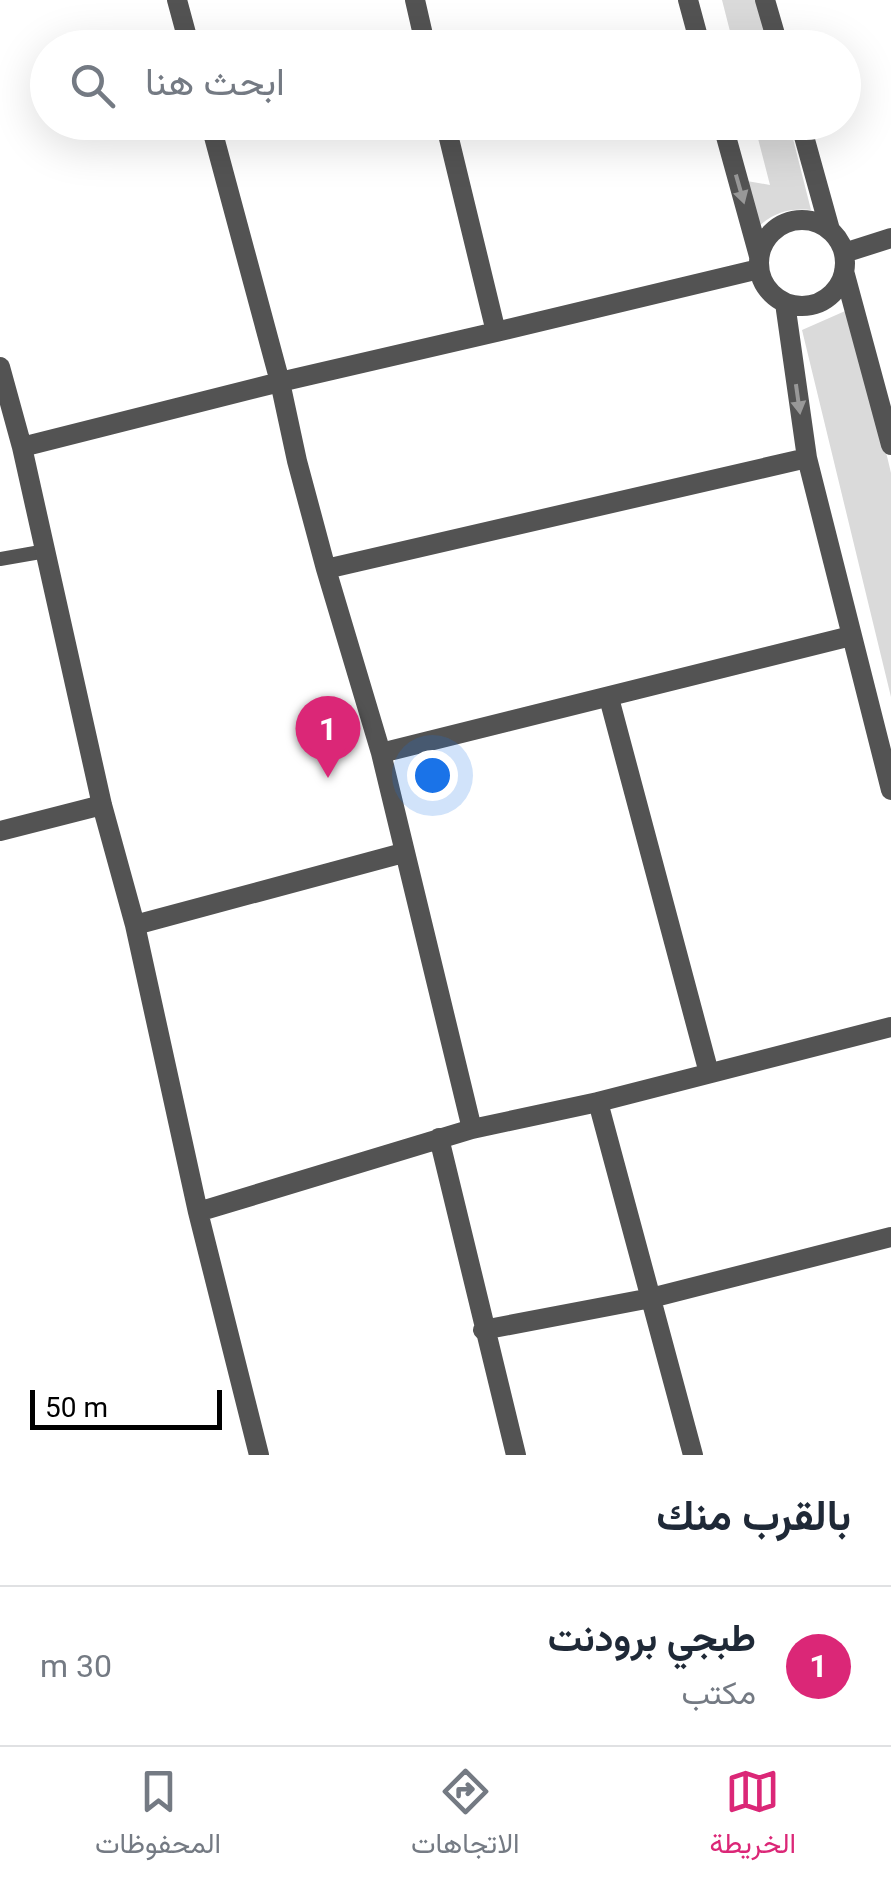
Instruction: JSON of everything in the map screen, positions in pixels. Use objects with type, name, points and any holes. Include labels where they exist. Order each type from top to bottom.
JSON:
[{"type":"street","points":[[177,0],[185,30]]},
{"type":"street","points":[[414,0],[422,30]]},
{"type":"street","points":[[688,0],[696,30]]},
{"type":"street","points":[[765,0],[773,30]]},
{"type":"street","points":[[215,140],[326,569],[381,753],[472,1129]]},
{"type":"street","points":[[449,140],[496,332]]},
{"type":"street","points":[[727,140],[759,263],[772,295],[785,303],[815,304],[828,297],[838,286],[844,262],[891,238]]},
{"type":"street","points":[[805,140],[830,230],[844,262],[891,444]]},
{"type":"street","points":[[759,263],[766,239],[779,226],[796,220],[815,222],[830,230]]},
{"type":"street","points":[[22,448],[759,263]]},
{"type":"street","points":[[785,303],[806,458],[891,790]]},
{"type":"street","points":[[0,367],[46,551],[102,805],[135,925],[198,1212],[259,1455]]},
{"type":"street","points":[[326,569],[806,458]]},
{"type":"street","points":[[381,753],[851,636]]},
{"type":"street","points":[[608,698],[709,1073]]},
{"type":"street","points":[[0,831],[102,805]]},
{"type":"street","points":[[135,925],[403,852]]},
{"type":"street","points":[[198,1212],[472,1129],[598,1102],[891,1026]]},
{"type":"street","points":[[598,1102],[693,1455]]},
{"type":"street","points":[[439,1138],[516,1455]]},
{"type":"street","points":[[484,1330],[652,1298],[891,1237]]},
{"type":"lane","points":[[0,560],[46,551]]},
{"type":"shaded area","points":[[722,0],[758,0],[766,30],[730,30]]},
{"type":"shaded area","points":[[758,140],[793,140],[811,210],[783,212],[759,226],[747,181],[770,185]]},
{"type":"shaded area","points":[[852,308],[891,473],[891,697],[802,330]]},
{"type":"place","name":"طبجي برودنت","points":[[328,778]]}]
